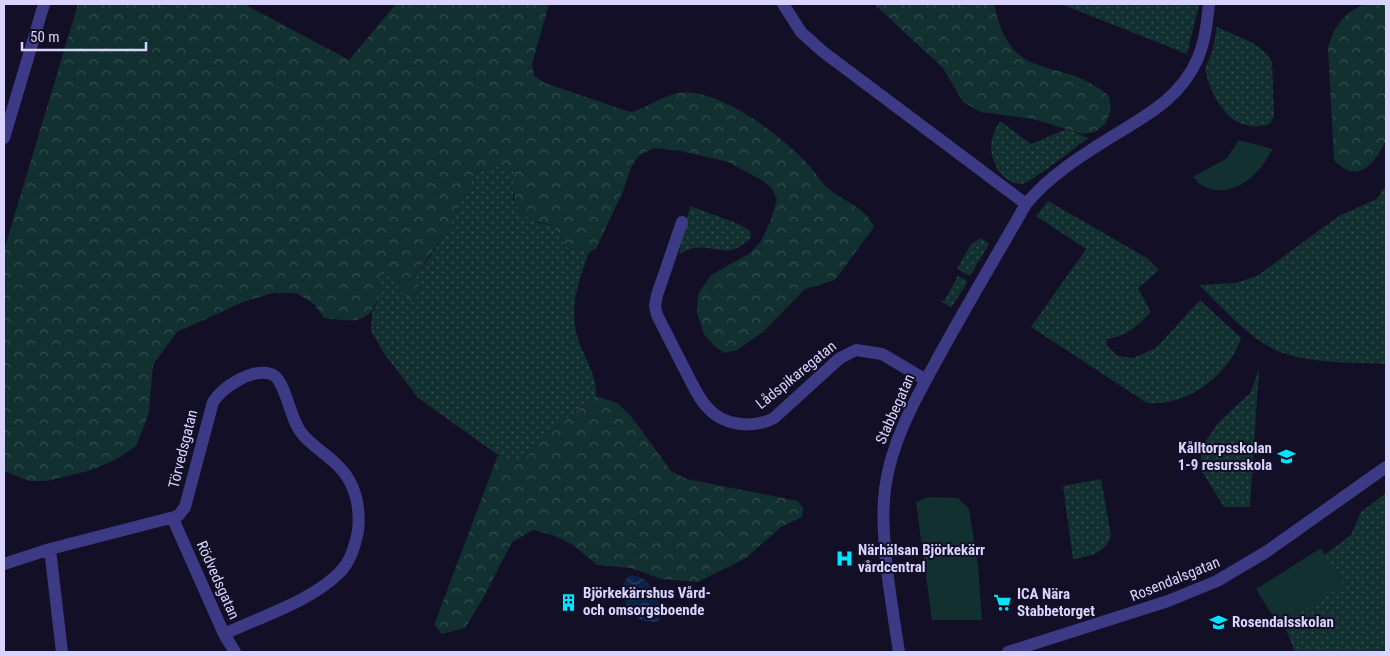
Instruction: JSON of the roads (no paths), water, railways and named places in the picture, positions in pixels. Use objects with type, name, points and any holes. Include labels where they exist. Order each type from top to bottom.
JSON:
[{"type":"street","points":[[4,138],[44,4]]},
{"type":"street","points":[[783,4],[801,32],[822,51],[1026,204]]},
{"type":"street","name":"Stabbegatan","points":[[899,652],[886,544],[885,490],[897,441],[926,380],[1026,204],[1040,187],[1057,173],[1114,135],[1142,120],[1176,92],[1197,59],[1210,4]]},
{"type":"street","name":"Lådspikaregatan","points":[[682,222],[659,288],[655,306],[657,315],[701,400],[714,414],[734,423],[766,422],[785,408],[840,358],[856,350],[882,354],[926,380]]},
{"type":"street","name":"Törvedsgatan","points":[[173,519],[185,507],[213,402],[230,383],[265,373],[278,378],[295,426],[304,437],[341,468],[354,490],[359,505],[357,533],[348,562],[341,572],[305,597],[224,634]]},
{"type":"street","name":"Rosendalsgatan","points":[[1008,652],[1168,601],[1210,585],[1251,562],[1386,467]]},
{"type":"street","points":[[4,564],[50,549],[173,519]]},
{"type":"street","name":"Rödvedsgatan","points":[[173,519],[224,634],[235,652]]},
{"type":"street","points":[[50,549],[62,652]]},
{"type":"water","points":[[630,575],[644,579],[654,590],[659,605],[659,620],[650,622],[641,620],[628,607],[624,599],[623,590],[625,581]]},
{"type":"place","name":"Kålltorpsskolan 1-9 resursskola","points":[[1286,457]]},
{"type":"place","name":"Närhälsan Björkekärr vårdcentral","points":[[844,559]]},
{"type":"place","name":"Björkekärrshus Vård- och omsorgsboende","points":[[569,602]]},
{"type":"place","name":"ICA Nära Stabbetorget","points":[[1003,603]]},
{"type":"place","name":"Rosendalsskolan","points":[[1218,622]]}]
